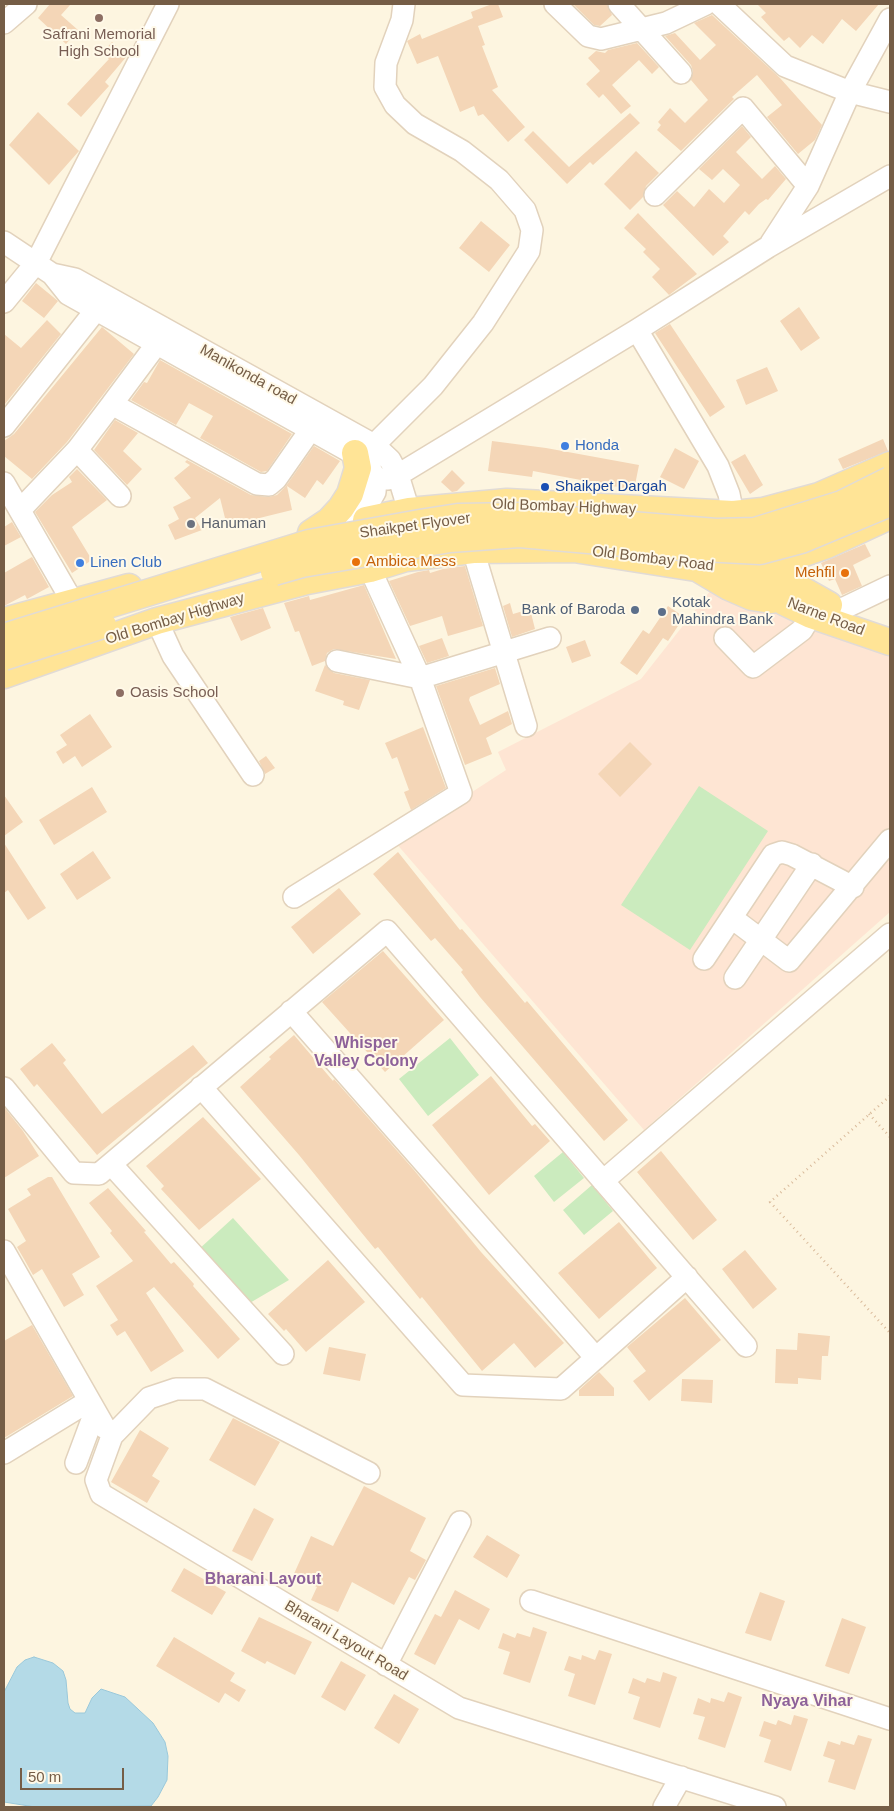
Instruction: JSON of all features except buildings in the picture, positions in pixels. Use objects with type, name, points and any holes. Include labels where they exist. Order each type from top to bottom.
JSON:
[{"type":"main road","points":[[310,533],[329,521],[341,508],[350,494],[365,449]]},
{"type":"main road","name":"Old Bombay Highway","points":[[4,621],[72,601],[137,585],[310,533],[352,522],[409,511],[507,502],[733,514],[763,511],[819,496],[890,465]]},
{"type":"main road","name":"Shaikpet Flyover","points":[[4,637],[309,543],[411,524],[458,517],[521,516],[716,532],[755,531],[842,504],[890,480]]},
{"type":"main road","name":"Shaikpet Flyover","points":[[4,657],[302,564],[450,539],[519,534],[647,546],[760,552],[800,540],[890,503]]},
{"type":"main road","points":[[733,514],[743,568]]},
{"type":"main road","name":"Old Bombay Road","points":[[406,558],[473,550],[574,549],[696,568],[743,568],[776,562],[827,545],[890,516]]},
{"type":"main road","name":"Old Bombay Highway","points":[[4,675],[157,621],[307,581],[370,569],[406,558]]},
{"type":"main road","name":"Narne Road","points":[[776,562],[790,583],[822,602],[890,629]]},
{"type":"main road","points":[[696,568],[729,587],[752,597],[784,602]]},
{"type":"main road","name":"Narne Road","points":[[743,568],[754,582],[784,602],[811,615],[890,642]]},
{"type":"street","points":[[4,23],[26,4]]},
{"type":"street","points":[[4,302],[44,269],[168,4]]},
{"type":"street","points":[[365,449],[433,386],[483,323],[529,251],[532,230],[525,210],[498,180],[462,151],[414,124],[396,105],[385,87],[386,63],[402,20],[404,4]]},
{"type":"street","points":[[555,4],[583,33],[601,39],[666,23],[706,4]]},
{"type":"street","points":[[619,4],[681,73]]},
{"type":"street","points":[[719,4],[785,66],[850,92],[890,102]]},
{"type":"street","points":[[768,247],[808,186],[850,92],[890,19]]},
{"type":"street","points":[[655,195],[743,108],[808,186]]},
{"type":"street","points":[[352,522],[370,502],[375,492],[376,479],[388,479],[398,475],[637,330],[768,247],[890,176]]},
{"type":"street","name":"Manikonda road","points":[[4,242],[44,269],[68,294],[156,345],[311,429],[390,460],[398,475],[409,511]]},
{"type":"street","name":"Manikonda road","points":[[44,269],[75,279],[365,449]]},
{"type":"street","points":[[4,426],[48,373],[96,310]]},
{"type":"street","points":[[637,330],[718,466],[729,494],[733,514]]},
{"type":"street","points":[[20,510],[77,450],[156,345]]},
{"type":"street","points":[[112,404],[264,486],[276,479],[311,429]]},
{"type":"street","name":"Manikonda road","points":[[365,449],[365,460],[376,479]]},
{"type":"street","points":[[77,450],[120,496]]},
{"type":"street","points":[[4,483],[72,601]]},
{"type":"street","points":[[473,550],[526,726]]},
{"type":"street","points":[[294,896],[461,793],[420,678],[370,569]]},
{"type":"street","points":[[840,610],[890,586]]},
{"type":"street","points":[[725,638],[753,667],[802,630],[811,615]]},
{"type":"street","points":[[157,621],[174,656],[253,774]]},
{"type":"street","points":[[337,661],[420,678],[550,638]]},
{"type":"street","points":[[732,918],[789,961],[853,887],[890,840]]},
{"type":"street","points":[[704,959],[773,855],[782,852],[812,864],[853,887]]},
{"type":"street","points":[[735,978],[812,864]]},
{"type":"street","points":[[4,1088],[74,1173],[99,1174],[387,930],[746,1346]]},
{"type":"street","points":[[604,1181],[890,934]]},
{"type":"street","points":[[291,1012],[596,1358]]},
{"type":"street","points":[[201,1087],[463,1385],[561,1389],[687,1277]]},
{"type":"street","points":[[111,1164],[283,1354]]},
{"type":"street","points":[[4,1251],[97,1414]]},
{"type":"street","name":"Bharani Layout Road","points":[[369,1473],[205,1389],[176,1389],[149,1398],[112,1436],[96,1480],[101,1494],[459,1708],[775,1807]]},
{"type":"street","points":[[4,1453],[97,1414]]},
{"type":"street","points":[[76,1463],[97,1414]]},
{"type":"street","points":[[386,1665],[460,1522]]},
{"type":"street","points":[[532,1601],[890,1719]]},
{"type":"street","points":[[664,1807],[681,1777]]},
{"type":"path","points":[[890,1096],[770,1202],[890,1333]]},
{"type":"path","points":[[870,1114],[890,1137]]},
{"type":"shaded area","points":[[711,590],[890,645],[890,912],[644,1130],[395,842],[506,770],[498,752],[641,679]]},
{"type":"green space","points":[[699,786],[768,831],[690,950],[621,905]]},
{"type":"green space","points":[[450,1038],[479,1075],[428,1116],[399,1079]]},
{"type":"green space","points":[[563,1152],[584,1178],[554,1202],[534,1176]]},
{"type":"green space","points":[[592,1185],[613,1211],[584,1235],[563,1210]]},
{"type":"green space","points":[[233,1218],[289,1280],[248,1304],[198,1250]]},
{"type":"water","points":[[34,1657],[53,1663],[63,1671],[66,1680],[68,1703],[70,1709],[75,1713],[85,1713],[92,1698],[101,1689],[125,1697],[153,1723],[165,1742],[168,1756],[167,1780],[151,1806],[35,1807],[4,1802],[4,1692],[17,1667],[25,1660]]},
{"type":"place","name":"Safrani Memorial High School","points":[[99,18]]},
{"type":"place","name":"Honda","points":[[565,446]]},
{"type":"place","name":"Shaikpet Dargah","points":[[545,487]]},
{"type":"place","name":"Hanuman","points":[[191,524]]},
{"type":"place","name":"Ambica Mess","points":[[356,562]]},
{"type":"place","name":"Linen Club","points":[[80,563]]},
{"type":"place","name":"Mehfil","points":[[845,573]]},
{"type":"place","name":"Bank of Baroda","points":[[635,610]]},
{"type":"place","name":"Kotak Mahindra Bank","points":[[662,612]]},
{"type":"place","name":"Oasis School","points":[[120,693]]},
{"type":"district","name":"Whisper Valley Colony","points":[[366,1053]]},
{"type":"district","name":"Bharani Layout","points":[[263,1580]]},
{"type":"district","name":"Nyaya Vihar","points":[[807,1702]]}]
